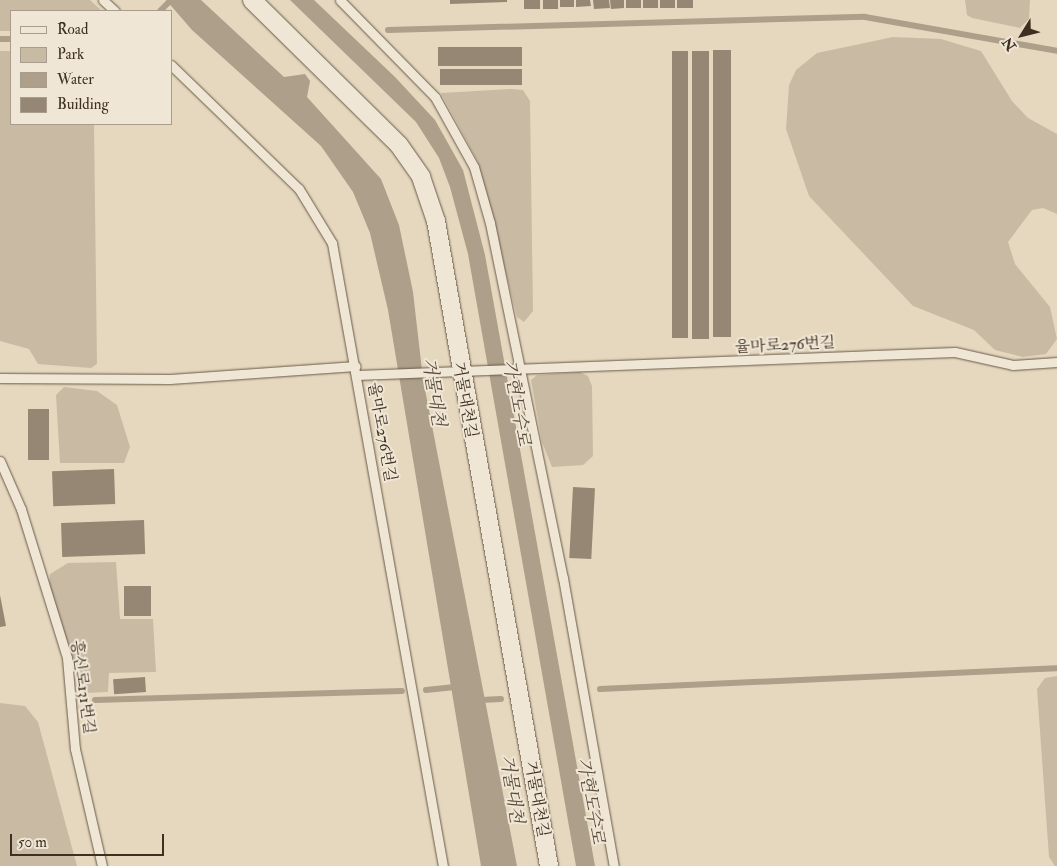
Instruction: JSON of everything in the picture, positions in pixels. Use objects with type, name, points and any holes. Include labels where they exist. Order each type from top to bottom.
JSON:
[{"type":"street","name":"거물대천길","points":[[252,0],[392,138],[421,177],[436,221],[459,369],[549,866]]},
{"type":"lane","points":[[104,0],[114,10]]},
{"type":"lane","points":[[340,0],[393,50],[435,97],[457,132],[474,167],[490,223],[516,367],[563,578],[614,866]]},
{"type":"lane","name":"율마로276번길","points":[[172,66],[279,167],[317,213],[332,243],[344,288],[359,372],[443,866]]},
{"type":"lane","name":"율마로276번길","points":[[0,378],[170,379],[516,367],[678,365],[955,352],[1013,365],[1057,362]]},
{"type":"lane","name":"흥신로131번길","points":[[0,461],[21,509],[67,658],[76,749],[102,866]]},
{"type":"green space","points":[[0,0],[90,0],[101,10],[10,10],[10,31],[0,31]]},
{"type":"green space","points":[[965,0],[1030,0],[1029,19],[1020,28],[972,18],[967,15]]},
{"type":"green space","points":[[893,37],[941,39],[981,51],[1012,101],[1028,118],[1057,134],[1057,214],[1043,208],[1032,210],[1008,242],[1015,264],[1050,307],[1057,339],[1046,354],[1023,357],[995,350],[974,330],[913,306],[809,196],[786,129],[789,85],[796,70],[817,53]]},
{"type":"green space","points":[[0,51],[10,51],[10,125],[94,125],[97,364],[91,368],[38,364],[29,349],[0,341]]},
{"type":"green space","points":[[523,90],[530,101],[533,311],[524,322],[517,317],[478,162],[441,93]]},
{"type":"green space","points":[[580,372],[588,376],[592,386],[593,456],[583,465],[552,467],[542,442],[531,380],[537,375]]},
{"type":"green space","points":[[64,387],[97,391],[117,405],[130,447],[124,463],[60,463],[56,395]]},
{"type":"green space","points":[[116,562],[120,619],[153,619],[156,672],[109,673],[108,692],[84,693],[49,585],[50,574],[68,563]]},
{"type":"green space","points":[[1057,676],[1057,866],[1055,866],[1049,857],[1037,689],[1045,678]]},
{"type":"green space","points":[[0,703],[25,706],[38,722],[77,866],[0,866]]},
{"type":"water","points":[[166,0],[201,0],[284,77],[305,74],[310,81],[307,97],[381,179],[399,225],[413,292],[423,379],[517,866],[481,866],[388,310],[370,233],[353,192],[321,146],[192,30]]},
{"type":"water","points":[[290,0],[314,0],[395,77],[435,120],[463,170],[485,255],[595,866],[576,866],[468,254],[450,187],[439,158],[416,122]]},
{"type":"building","points":[[450,0],[507,0],[507,2],[450,4]]},
{"type":"building","points":[[524,0],[540,0],[540,9],[524,9]]},
{"type":"building","points":[[543,0],[558,0],[558,9],[543,9]]},
{"type":"building","points":[[560,0],[574,0],[574,7],[560,7]]},
{"type":"building","points":[[576,0],[590,0],[591,6],[576,7]]},
{"type":"building","points":[[593,0],[609,0],[610,8],[594,9]]},
{"type":"building","points":[[610,0],[624,0],[624,8],[611,9]]},
{"type":"building","points":[[626,0],[641,0],[641,8],[626,8]]},
{"type":"building","points":[[643,0],[658,0],[658,8],[643,8]]},
{"type":"building","points":[[660,0],[675,0],[675,8],[660,8]]},
{"type":"building","points":[[677,0],[693,0],[693,8],[677,8]]},
{"type":"building","points":[[438,47],[522,47],[522,66],[438,66]]},
{"type":"building","points":[[713,50],[731,50],[731,337],[713,337]]},
{"type":"building","points":[[672,51],[688,51],[688,338],[672,338]]},
{"type":"building","points":[[692,51],[709,51],[709,339],[692,339]]},
{"type":"building","points":[[440,69],[522,69],[522,85],[440,85]]},
{"type":"building","points":[[28,409],[49,409],[49,460],[28,460]]},
{"type":"building","points":[[114,469],[115,504],[53,506],[52,471]]},
{"type":"building","points":[[573,487],[595,488],[591,559],[569,558]]},
{"type":"building","points":[[144,520],[145,554],[62,557],[61,523]]},
{"type":"building","points":[[124,586],[151,586],[151,616],[124,616]]},
{"type":"building","points":[[0,595],[6,626],[0,627]]},
{"type":"building","points":[[145,677],[146,692],[114,694],[113,679]]},
{"type":"waterway","points":[[161,10],[171,0]]},
{"type":"waterway","points":[[388,30],[865,17],[1057,51]]},
{"type":"waterway","points":[[0,39],[10,39]]},
{"type":"waterway","points":[[600,689],[1057,668]]},
{"type":"waterway","points":[[426,690],[462,686]]},
{"type":"waterway","points":[[95,700],[402,691]]},
{"type":"waterway","points":[[481,700],[501,699]]},
{"type":"water label","name":"거물대천","points":[[433,392]]},
{"type":"water label","name":"가현도수로","points":[[516,403]]},
{"type":"water label","name":"거물대천","points":[[511,789]]},
{"type":"water label","name":"가현도수로","points":[[590,801]]}]
